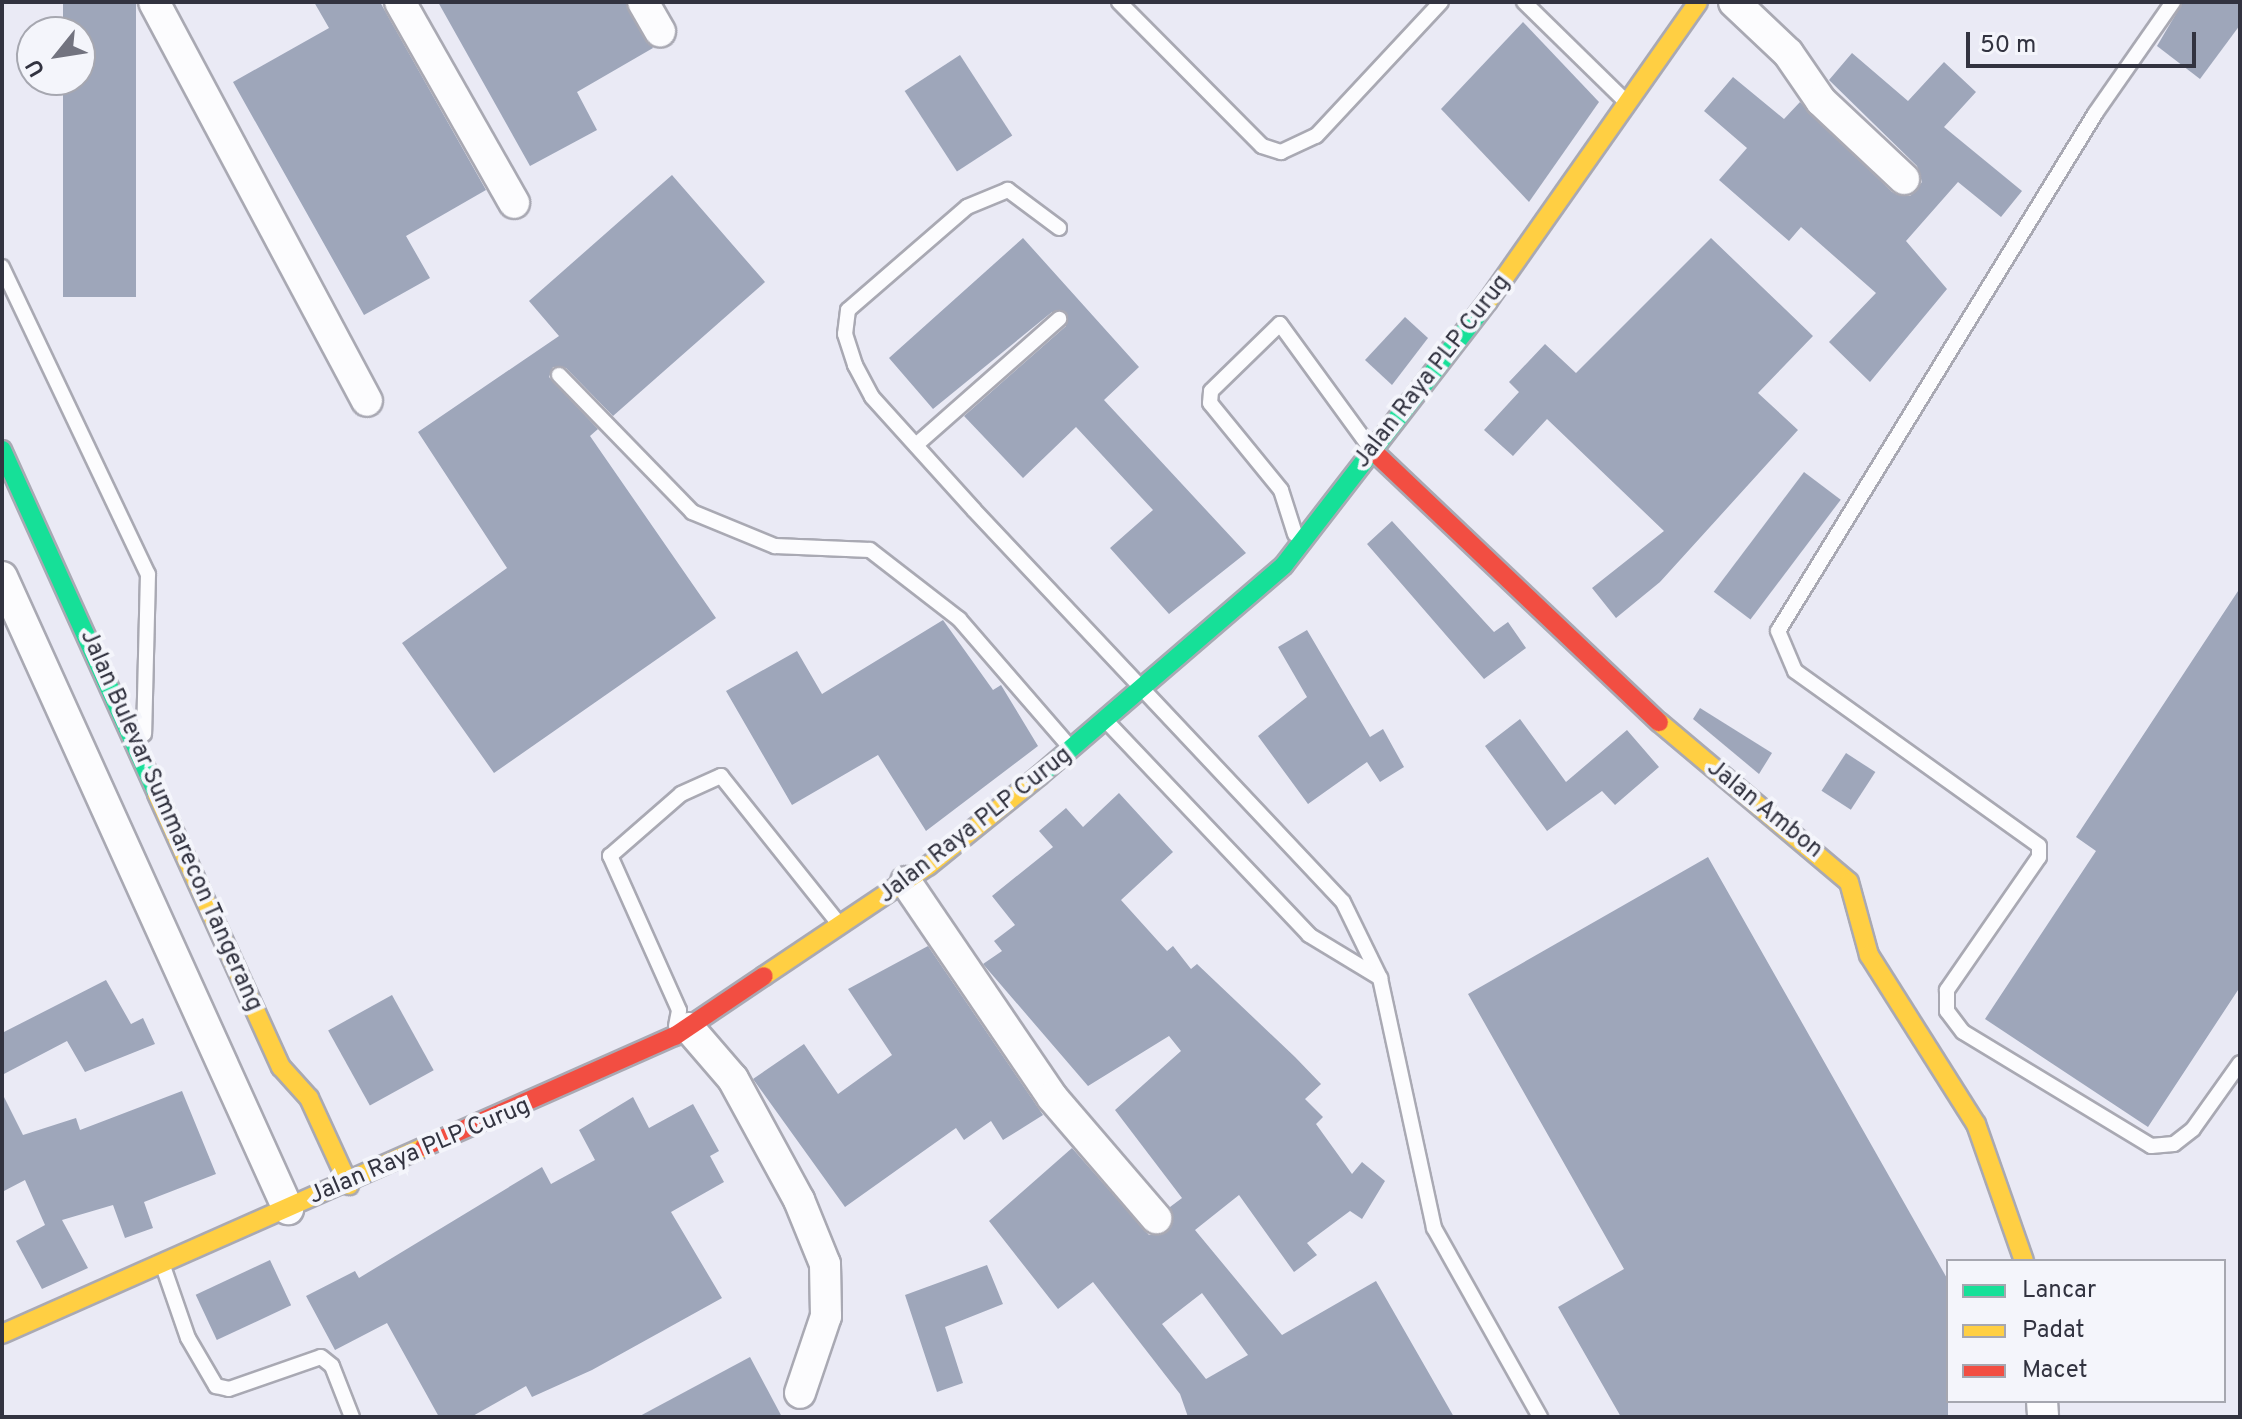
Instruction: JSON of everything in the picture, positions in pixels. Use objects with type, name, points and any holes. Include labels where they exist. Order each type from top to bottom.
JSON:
[{"type":"main road","name":"Jalan Raya PLP Curug","points":[[2,1334],[349,1185],[682,1032],[838,932],[906,882],[1107,722],[1295,550],[1516,265],[1698,2]]},
{"type":"main road","name":"Jalan Ambon","points":[[1371,449],[1594,667],[1849,882],[1869,955],[1976,1124],[2023,1259]]},
{"type":"main road","name":"Jalan Bulevar Summarecon Tangerang","points":[[2,450],[281,1067],[309,1098],[349,1185]]},
{"type":"street","points":[[154,2],[367,401]]},
{"type":"street","points":[[400,2],[514,203]]},
{"type":"street","points":[[643,2],[660,32]]},
{"type":"street","points":[[1734,2],[1788,53],[1821,101],[1904,179]]},
{"type":"street","points":[[2,577],[288,1209]]},
{"type":"street","points":[[906,882],[1052,1097],[1156,1218]]},
{"type":"street","points":[[682,1032],[733,1079],[799,1200],[825,1264],[826,1316],[800,1393]]},
{"type":"street","points":[[234,1090],[281,1067]]},
{"type":"lane","points":[[1119,2],[1262,146],[1281,152],[1316,136],[1441,2]]},
{"type":"lane","points":[[1524,2],[1627,103]]},
{"type":"lane","points":[[2173,2],[2095,114],[1778,631],[1795,671],[2039,846],[2039,857],[1947,990],[1947,1011],[1963,1032],[2151,1146],[2174,1144],[2193,1129],[2240,1063]]},
{"type":"lane","points":[[1059,228],[1024,195],[993,193],[848,310],[845,334],[855,365],[872,397],[1343,902],[1380,978],[1434,1228],[1540,1417]]},
{"type":"lane","points":[[2,267],[148,574],[144,764]]},
{"type":"lane","points":[[916,445],[1059,319]]},
{"type":"lane","points":[[1295,550],[1291,507],[1210,403],[1211,391],[1280,324],[1371,449]]},
{"type":"lane","points":[[559,375],[692,512],[775,546],[870,550],[959,619],[1073,750]]},
{"type":"lane","points":[[1107,722],[1309,935],[1380,978]]},
{"type":"lane","points":[[682,1032],[679,1010],[610,856],[681,794],[721,776],[835,911],[838,932]]},
{"type":"lane","points":[[163,1266],[188,1338],[216,1386],[321,1357],[332,1366],[352,1417]]},
{"type":"building","points":[[63,2],[136,2],[136,297],[63,297],[63,96],[96,96],[96,16],[63,16]]},
{"type":"building","points":[[314,2],[380,2],[486,190],[406,236],[430,278],[364,315],[233,82],[329,28]]},
{"type":"building","points":[[438,2],[625,2],[653,48],[577,92],[597,130],[530,166]]},
{"type":"building","points":[[2183,2],[2240,2],[2240,25],[2200,79],[2157,46]]},
{"type":"building","points":[[1523,22],[1599,102],[1529,202],[1441,109]]},
{"type":"building","points":[[1852,53],[1908,101],[1944,62],[1976,92],[1944,127],[2022,191],[2001,217],[1958,182],[1906,241],[1947,289],[1870,382],[1829,342],[1876,293],[1801,227],[1789,241],[1719,180],[1747,148],[1704,111],[1733,77],[1784,119],[1800,102],[1892,192],[1910,196],[1922,182],[1917,166],[1829,80]]},
{"type":"building","points":[[960,55],[1012,136],[957,171],[905,91]]},
{"type":"building","points":[[672,175],[765,282],[613,416],[566,368],[553,367],[549,377],[598,429],[590,436],[716,618],[494,773],[402,643],[507,568],[418,432],[559,336],[529,301]]},
{"type":"building","points":[[1023,238],[1139,367],[1104,400],[1246,553],[1169,614],[1110,548],[1153,510],[1076,427],[1023,478],[964,416],[1066,326],[1066,312],[1052,312],[933,409],[889,358]]},
{"type":"building","points":[[1711,238],[1813,336],[1758,393],[1798,430],[1660,582],[1616,618],[1592,588],[1664,531],[1547,419],[1513,456],[1484,430],[1519,392],[1509,382],[1545,344],[1576,373]]},
{"type":"building","points":[[1405,317],[1428,338],[1392,385],[1365,360]]},
{"type":"building","points":[[1804,472],[1841,500],[1750,619],[1714,592]]},
{"type":"building","points":[[1392,521],[1494,632],[1508,622],[1526,648],[1484,679],[1367,544]]},
{"type":"building","points":[[2240,588],[2240,987],[2148,1127],[1985,1019],[2096,851],[2076,837]]},
{"type":"building","points":[[943,620],[993,690],[1001,685],[1038,746],[926,831],[878,755],[792,805],[726,691],[797,651],[822,694]]},
{"type":"building","points":[[1307,630],[1370,737],[1383,729],[1404,767],[1380,782],[1367,762],[1308,804],[1258,736],[1307,697],[1278,647]]},
{"type":"building","points":[[1700,708],[1772,753],[1759,774],[1693,719]]},
{"type":"building","points":[[1520,719],[1566,782],[1627,730],[1659,767],[1615,805],[1602,791],[1547,831],[1485,746]]},
{"type":"building","points":[[1846,753],[1875,772],[1851,810],[1821,791]]},
{"type":"building","points":[[1119,793],[1173,852],[1121,900],[1167,951],[1173,946],[1191,969],[1197,964],[1321,1084],[1305,1099],[1323,1117],[1316,1124],[1352,1174],[1362,1162],[1385,1181],[1362,1219],[1350,1211],[1307,1243],[1317,1255],[1294,1272],[1239,1195],[1195,1230],[1282,1335],[1376,1281],[1454,1417],[1188,1417],[1180,1394],[1093,1282],[1058,1309],[989,1221],[1072,1148],[1149,1235],[1168,1231],[1170,1207],[1182,1198],[1115,1110],[1181,1051],[1169,1036],[1088,1086],[983,964],[1002,951],[994,941],[1015,925],[992,896],[1053,847],[1039,831],[1066,808],[1083,827]],"holes":[[[1202,1293],[1248,1355],[1206,1379],[1162,1324]]]},
{"type":"building","points":[[1708,857],[1946,1276],[1948,1417],[1621,1417],[1558,1307],[1624,1269],[1468,994]]},
{"type":"building","points":[[928,946],[1043,1115],[1003,1140],[991,1121],[964,1140],[956,1128],[845,1207],[753,1079],[804,1044],[838,1094],[892,1055],[848,989]]},
{"type":"building","points":[[106,980],[131,1024],[143,1018],[155,1044],[85,1072],[67,1041],[2,1075],[2,1033]]},
{"type":"building","points":[[392,995],[434,1070],[370,1106],[328,1030]]},
{"type":"building","points":[[182,1091],[216,1174],[144,1202],[153,1228],[125,1238],[113,1205],[62,1220],[88,1268],[42,1289],[16,1241],[45,1225],[25,1180],[2,1192],[2,1093],[23,1135],[76,1118],[80,1130]]},
{"type":"building","points":[[633,1097],[649,1128],[693,1104],[719,1151],[710,1156],[724,1182],[671,1212],[722,1298],[592,1370],[532,1397],[526,1386],[471,1417],[439,1417],[387,1323],[335,1350],[306,1296],[355,1271],[359,1278],[542,1167],[551,1184],[595,1160],[579,1130]]},
{"type":"building","points":[[270,1260],[291,1305],[217,1340],[196,1295]]},
{"type":"building","points":[[987,1265],[1003,1304],[945,1327],[963,1383],[937,1392],[905,1295]]},
{"type":"building","points":[[750,1357],[782,1417],[638,1417]]},
{"type":"traffic: fast","points":[[1039,776],[1284,565],[1488,301]]},
{"type":"traffic: fast","points":[[2,450],[157,794]]},
{"type":"traffic: slow","points":[[1488,301],[1698,2]]},
{"type":"traffic: slow","points":[[1659,722],[1849,882],[1869,955],[1976,1124],[2023,1259]]},
{"type":"traffic: slow","points":[[764,976],[928,866],[1039,776]]},
{"type":"traffic: slow","points":[[157,794],[281,1067],[309,1098],[349,1185]]},
{"type":"traffic: slow","points":[[2,1334],[424,1147]]},
{"type":"traffic: jam","points":[[1371,449],[1659,722]]},
{"type":"traffic: jam","points":[[424,1147],[675,1036],[764,976]]}]
